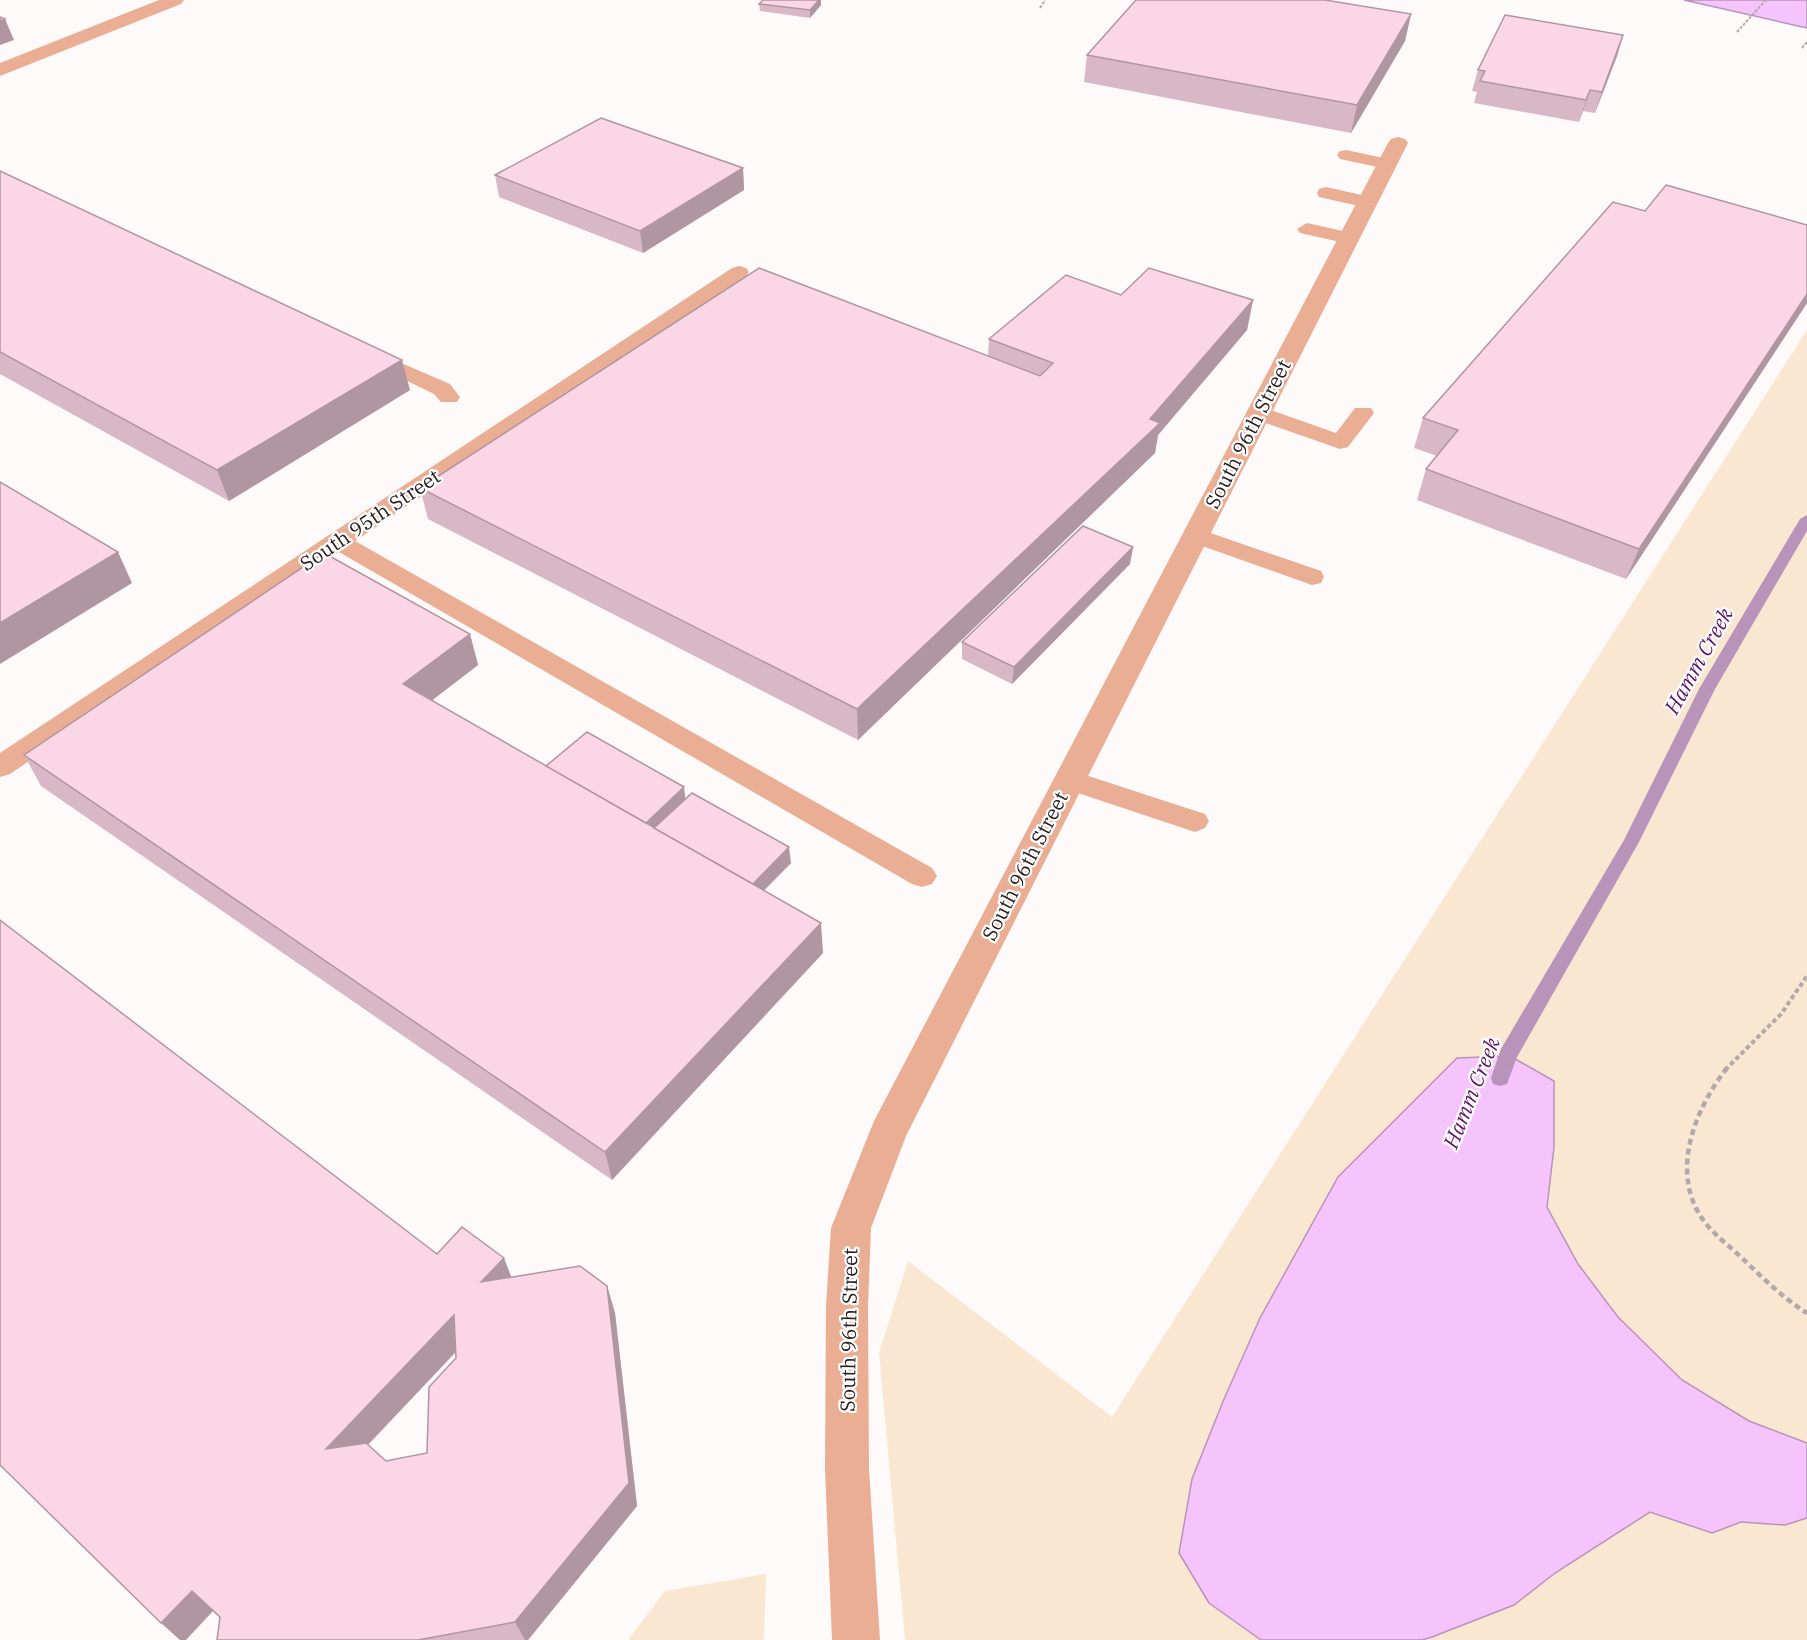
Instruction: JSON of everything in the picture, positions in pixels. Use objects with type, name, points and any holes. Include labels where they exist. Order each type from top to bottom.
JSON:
[{"type":"street","points":[[0,70],[175,0]]},
{"type":"street","name":"South 96th Street","points":[[856,1640],[847,1469],[847,1306],[851,1228],[888,1133],[1393,153]]},
{"type":"lane","points":[[1346,155],[1393,153]]},
{"type":"lane","points":[[1326,193],[1368,202]]},
{"type":"lane","points":[[1307,229],[1349,238]]},
{"type":"lane","name":"South 95th Street","points":[[0,767],[739,272]]},
{"type":"lane","points":[[356,348],[442,389],[449,397]]},
{"type":"lane","points":[[1259,413],[1340,442],[1363,414]]},
{"type":"lane","points":[[1196,536],[1312,577]]},
{"type":"lane","points":[[338,541],[922,876]]},
{"type":"lane","points":[[1070,780],[1195,821]]},
{"type":"path","points":[[1040,8],[1045,0]]},
{"type":"path","points":[[1737,32],[1766,0]]},
{"type":"path","points":[[1802,48],[1807,42]]},
{"type":"path","points":[[1807,976],[1798,996],[1727,1068],[1707,1098],[1694,1130],[1685,1165],[1689,1189],[1700,1216],[1757,1273],[1807,1313]]},
{"type":"shaded area","points":[[1807,330],[1807,1640],[905,1640],[879,1353],[908,1261],[1112,1417]]},
{"type":"shaded area","points":[[766,1574],[764,1640],[628,1640],[665,1591]]},
{"type":"water","points":[[1684,0],[1807,0],[1807,28]]},
{"type":"water","points":[[1510,1056],[1554,1081],[1554,1147],[1547,1207],[1578,1264],[1618,1317],[1682,1380],[1749,1421],[1807,1443],[1807,1518],[1785,1525],[1741,1522],[1712,1533],[1650,1512],[1555,1573],[1514,1605],[1432,1637],[1422,1640],[1261,1640],[1209,1603],[1179,1553],[1192,1479],[1224,1399],[1260,1318],[1338,1177],[1457,1058]]},
{"type":"building","points":[[763,0],[819,0],[810,10],[759,4]]},
{"type":"building","points":[[1136,0],[1325,0],[1411,14],[1357,105],[1087,55]]},
{"type":"building","points":[[1505,15],[1623,35],[1602,92],[1590,90],[1586,100],[1480,81],[1485,71],[1478,70]]},
{"type":"building","points":[[601,118],[743,168],[640,231],[495,175]]},
{"type":"building","points":[[0,171],[402,360],[217,470],[0,352]]},
{"type":"building","points":[[1666,185],[1807,225],[1807,294],[1639,549],[1426,469],[1458,430],[1423,418],[1613,202],[1645,211]]},
{"type":"building","points":[[759,268],[1040,376],[1053,363],[989,339],[1066,275],[1121,295],[1149,268],[1253,300],[1150,419],[1160,423],[857,709],[420,488]]},
{"type":"building","points":[[0,482],[118,552],[0,623]]},
{"type":"building","points":[[1083,526],[1133,547],[1014,667],[962,642]]},
{"type":"building","points":[[324,553],[470,634],[403,684],[821,923],[605,1152],[24,755]]},
{"type":"building","points":[[587,732],[684,787],[646,823],[546,766]]},
{"type":"building","points":[[692,793],[789,847],[753,884],[654,828]]},
{"type":"building","points":[[0,920],[437,1254],[462,1227],[504,1258],[481,1282],[580,1266],[607,1286],[629,1483],[515,1622],[418,1640],[217,1640],[220,1617],[192,1591],[161,1623],[0,1465]],"holes":[[[454,1315],[456,1358],[429,1387],[427,1453],[386,1461],[366,1443],[326,1449]]]},
{"type":"waterway","name":"Hamm Creek","points":[[1500,1078],[1508,1055],[1631,842],[1707,689],[1807,519]]}]
